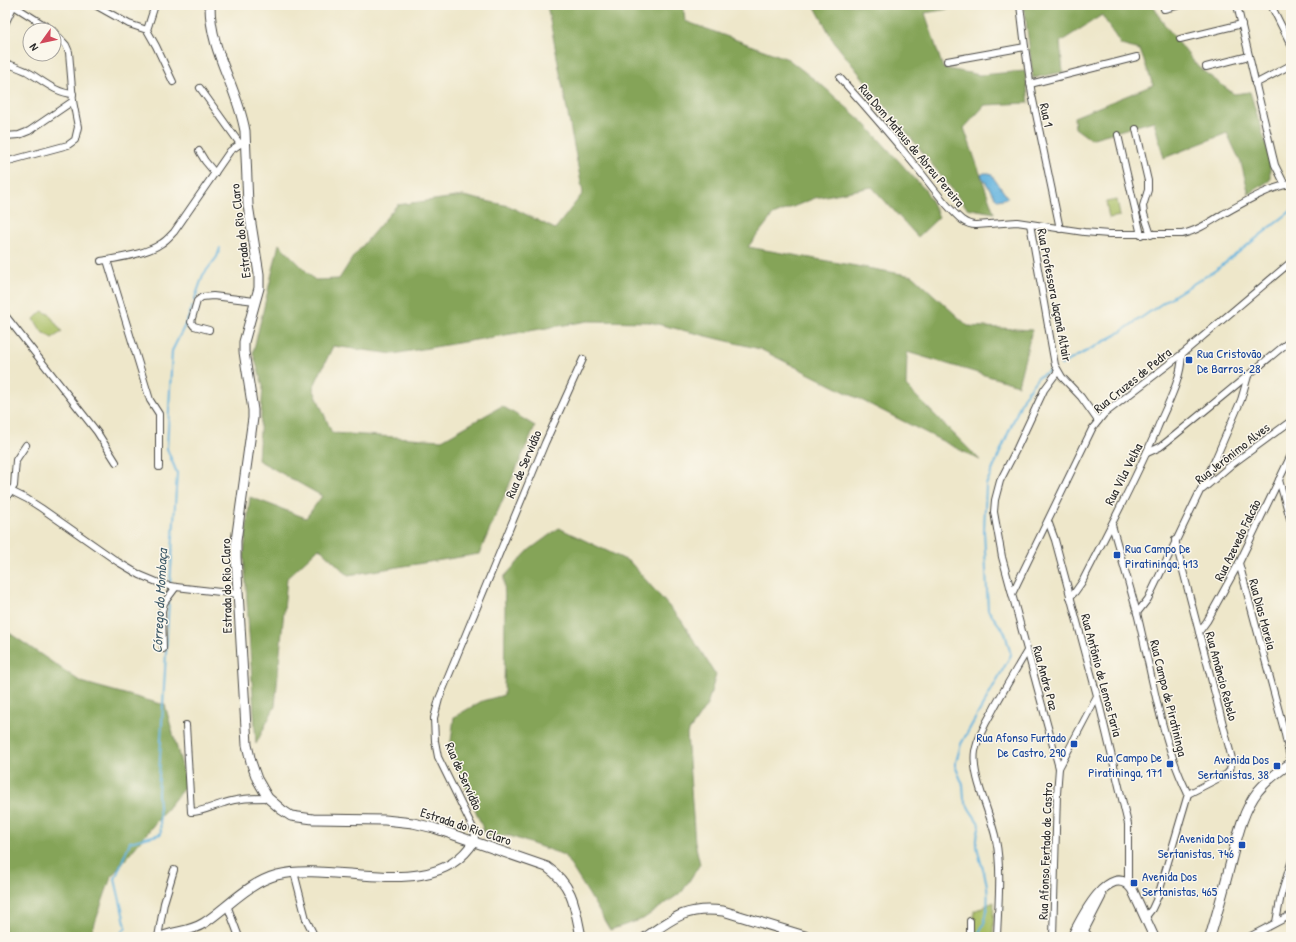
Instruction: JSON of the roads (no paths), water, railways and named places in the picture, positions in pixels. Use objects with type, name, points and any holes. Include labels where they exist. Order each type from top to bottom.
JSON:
[{"type":"main road","name":"Estrada do Rio Claro","points":[[210,5],[210,19],[213,38],[219,57],[240,107],[245,131],[242,144],[248,205],[259,274],[259,288],[244,347],[253,418],[236,541],[247,746],[251,762],[268,798],[291,816],[330,820],[385,820],[413,823],[474,841],[547,867],[557,874],[565,883],[571,894],[581,937]]},
{"type":"main road","points":[[1210,937],[1238,835],[1250,804],[1268,781],[1291,763]]},
{"type":"main road","points":[[161,937],[188,931],[200,926],[256,883],[267,878],[294,872],[315,871],[392,877],[426,874],[454,863],[469,849],[474,841]]},
{"type":"main road","points":[[1072,937],[1083,932],[1097,894],[1115,881],[1120,881],[1128,884],[1154,937]]},
{"type":"main road","points":[[646,937],[680,915],[700,909],[709,909],[723,911],[808,937]]},
{"type":"street","points":[[95,5],[122,21],[147,30],[173,82]]},
{"type":"street","points":[[147,30],[155,5]]},
{"type":"street","name":"Rua 1","points":[[1020,5],[1030,84],[1060,229]]},
{"type":"street","points":[[1164,9],[1180,5]]},
{"type":"street","points":[[1237,5],[1275,165],[1288,184]]},
{"type":"street","points":[[1271,5],[1291,45]]},
{"type":"street","points":[[5,24],[12,6],[38,22]]},
{"type":"street","points":[[1180,39],[1242,24]]},
{"type":"street","points":[[5,162],[47,152],[72,143],[77,135],[78,127],[73,98],[69,52],[66,44],[62,40]]},
{"type":"street","points":[[947,61],[1025,47]]},
{"type":"street","points":[[1206,67],[1249,56]]},
{"type":"street","points":[[1030,84],[1137,57]]},
{"type":"street","points":[[5,63],[26,71],[73,98]]},
{"type":"street","points":[[1255,84],[1291,65]]},
{"type":"street","name":"Rua Dom Mateus de Abreu Pereira","points":[[840,78],[945,202],[964,221],[976,225],[1011,222],[1109,234],[1182,234],[1190,232],[1240,204],[1288,184]]},
{"type":"street","points":[[159,467],[159,414],[150,400],[104,261],[158,247],[164,242],[174,232],[230,151],[242,144],[200,88]]},
{"type":"street","points":[[5,136],[19,135],[29,132],[73,98]]},
{"type":"street","points":[[1136,128],[1148,180],[1148,190],[1143,206],[1151,235]]},
{"type":"street","points":[[1118,135],[1141,234]]},
{"type":"street","points":[[199,151],[215,173]]},
{"type":"street","name":"Rua Professora Jaçanã Altair","points":[[1012,594],[996,524],[994,512],[995,500],[1000,481],[1044,390],[1058,371],[1053,357],[1030,224]]},
{"type":"street","name":"Rua Cruzes de Pedra","points":[[1012,594],[1092,429],[1098,421],[1104,414],[1182,354],[1291,262]]},
{"type":"street","points":[[209,330],[194,326],[191,322],[197,301],[202,297],[214,296],[255,301]]},
{"type":"street","points":[[5,315],[97,432],[116,462]]},
{"type":"street","points":[[1147,453],[1160,447],[1291,340]]},
{"type":"street","points":[[1279,350],[1291,346]]},
{"type":"street","name":"Rua Vila Velha","points":[[1070,597],[1079,588],[1147,453],[1178,380],[1182,354]]},
{"type":"street","name":"Rua de Servidão","points":[[474,841],[475,836],[473,828],[438,757],[435,741],[434,718],[442,692],[545,443],[583,359]]},
{"type":"street","points":[[1058,371],[1081,397],[1098,421]]},
{"type":"street","points":[[1200,491],[1241,400],[1248,376]]},
{"type":"street","name":"Rua Jerônimo Alves","points":[[1137,613],[1148,599],[1175,540],[1200,491],[1231,465],[1291,421]]},
{"type":"street","points":[[5,500],[8,490],[14,486],[16,460],[26,445]]},
{"type":"street","name":"Rua Azevedo Falcão","points":[[1199,632],[1207,621],[1239,563],[1291,455]]},
{"type":"street","points":[[1279,480],[1291,522]]},
{"type":"street","points":[[8,490],[41,508],[118,562],[140,575],[164,585],[238,594]]},
{"type":"street","name":"Rua Antônio de Lemos Faria","points":[[1048,521],[1056,540],[1097,696],[1128,824],[1128,884]]},
{"type":"street","name":"Rua Campo de Piratininga","points":[[1112,525],[1137,613],[1170,749],[1175,766],[1188,794]]},
{"type":"street","name":"Rua Amâncio Rebelo","points":[[1175,540],[1232,759],[1230,770],[1226,774],[1188,794]]},
{"type":"street","name":"Rua Dias Moreia","points":[[1239,563],[1284,730],[1291,763]]},
{"type":"street","points":[[163,649],[162,611],[164,603],[176,587]]},
{"type":"street","name":"Rua Andre Paz","points":[[1012,594],[1059,768]]},
{"type":"street","points":[[997,937],[999,858],[992,825],[977,776],[975,752],[984,727],[1027,651]]},
{"type":"street","points":[[1059,768],[1097,696]]},
{"type":"street","points":[[186,725],[191,812],[197,812],[239,799],[268,798]]},
{"type":"street","name":"Rua Afonso Fertado de Castro","points":[[1053,936],[1059,768]]},
{"type":"street","points":[[1145,918],[1152,909],[1158,896],[1188,794]]},
{"type":"street","points":[[1276,922],[1280,900],[1291,863]]},
{"type":"street","points":[[158,937],[164,903],[174,870]]},
{"type":"street","points":[[294,872],[306,919],[315,937]]},
{"type":"street","points":[[227,905],[239,937]]},
{"type":"street","points":[[1249,937],[1291,915]]},
{"type":"street","points":[[970,921],[970,937]]},
{"type":"water","points":[[984,173],[990,173],[1008,198],[997,200],[981,175]]},
{"type":"waterway","points":[[1061,365],[1116,335],[1170,298],[1216,270],[1291,211]]},
{"type":"waterway","name":"Córrego do Mombaça","points":[[194,301],[203,275],[217,257],[220,248]]},
{"type":"waterway","name":"Córrego do Mombaça","points":[[170,585],[177,473],[167,449],[172,351],[188,319],[192,307]]},
{"type":"waterway","points":[[978,937],[985,919],[988,899],[987,886],[977,848],[980,825],[964,799],[963,785],[956,768],[956,762],[961,744],[1011,655],[1005,633],[988,610],[984,531],[986,485],[1024,396],[1038,377],[1052,370]]},
{"type":"waterway","name":"Córrego do Mombaça","points":[[118,937],[126,927],[115,879],[130,842],[161,834],[158,793],[169,600]]},
{"type":"place","name":"Rua Cristovão De Barros, 28","points":[[1189,360]]},
{"type":"place","name":"Rua Campo De Piratininga, 413","points":[[1117,555]]},
{"type":"place","name":"Rua Afonso Furtado De Castro, 290","points":[[1074,744]]},
{"type":"place","name":"Rua Campo De Piratininga, 171","points":[[1170,764]]},
{"type":"place","name":"Avenida Dos Sertanistas, 38","points":[[1277,766]]},
{"type":"place","name":"Avenida Dos Sertanistas, 746","points":[[1242,845]]},
{"type":"place","name":"Avenida Dos Sertanistas, 465","points":[[1134,883]]}]
